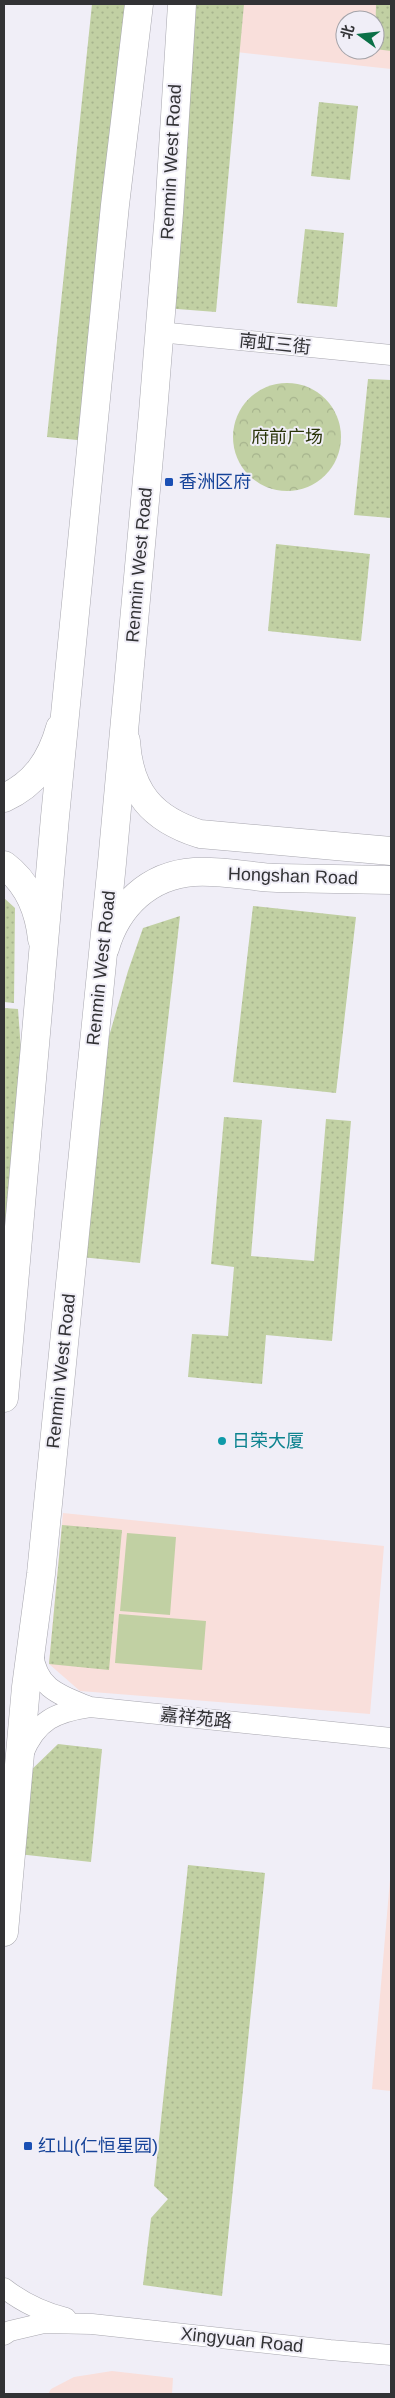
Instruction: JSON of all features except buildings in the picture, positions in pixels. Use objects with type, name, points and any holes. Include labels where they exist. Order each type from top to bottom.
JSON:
[{"type":"main road","points":[[4,1398],[66,705],[114,215],[139,4]]},
{"type":"main road","name":"Renmin West Road","points":[[4,1932],[26,1687],[32,1649],[103,954],[169,213],[182,4]]},
{"type":"main road","points":[[4,798],[21,789],[44,767],[54,749],[66,705]]},
{"type":"main road","name":"Hongshan Road","points":[[125,714],[126,744],[130,768],[136,787],[157,814],[172,823],[200,834],[391,851]]},
{"type":"main road","points":[[4,865],[29,893],[38,918],[44,950]]},
{"type":"main road","name":"Hongshan Road","points":[[103,954],[115,923],[133,898],[148,886],[163,878],[195,872],[276,878],[391,880]]},
{"type":"street","name":"南虹三街","points":[[159,332],[391,356]]},
{"type":"street","name":"嘉祥苑路","points":[[32,1649],[34,1666],[44,1684],[62,1696],[90,1706],[391,1738]]},
{"type":"street","points":[[19,1764],[28,1743],[37,1729],[50,1717],[90,1706]]},
{"type":"street","name":"Xingyuan Road","points":[[4,2288],[19,2300],[45,2313],[92,2324]]},
{"type":"street","name":"Xingyuan Road","points":[[4,2335],[10,2331],[44,2323],[92,2324],[391,2355]]},
{"type":"shaded area","points":[[240,4],[391,4],[391,69],[236,52]]},
{"type":"shaded area","points":[[63,1513],[384,1546],[370,1714],[80,1691],[49,1664]]},
{"type":"shaded area","points":[[391,1868],[391,2091],[372,2089]]},
{"type":"shaded area","points":[[112,2371],[173,2378],[172,2394],[48,2394],[51,2389],[74,2377]]},
{"type":"green space","points":[[92,4],[130,4],[87,441],[47,437]]},
{"type":"green space","points":[[192,4],[244,4],[216,312],[164,308]]},
{"type":"green space","points":[[376,4],[391,4],[391,51],[385,50],[385,10],[376,10]]},
{"type":"green space","points":[[319,102],[358,106],[350,180],[311,176]]},
{"type":"green space","points":[[305,229],[344,233],[337,307],[297,303]]},
{"type":"green space","points":[[368,379],[391,380],[391,518],[354,515]]},
{"type":"green space","name":"府前广场","points":[[287,383],[308,387],[325,399],[337,416],[341,437],[337,458],[325,475],[308,487],[287,491],[266,487],[249,475],[237,458],[233,437],[237,416],[249,399],[266,387]]},
{"type":"green space","points":[[276,544],[370,554],[361,641],[268,631]]},
{"type":"green space","points":[[4,898],[15,908],[14,1003],[4,1002]]},
{"type":"green space","points":[[253,906],[356,917],[336,1093],[233,1082]]},
{"type":"green space","points":[[180,916],[140,1263],[71,1256],[96,1081],[128,971],[143,928]]},
{"type":"green space","points":[[4,1008],[18,1009],[26,1119],[4,1328]]},
{"type":"green space","points":[[224,1117],[262,1120],[251,1256],[314,1261],[326,1119],[351,1121],[332,1341],[266,1335],[262,1384],[188,1377],[192,1334],[228,1336],[234,1267],[211,1264]]},
{"type":"green space","points":[[62,1525],[122,1530],[109,1670],[49,1664]]},
{"type":"green space","points":[[127,1533],[176,1537],[170,1615],[120,1611]]},
{"type":"green space","points":[[119,1614],[206,1621],[202,1670],[115,1663]]},
{"type":"green space","points":[[58,1744],[102,1749],[91,1862],[18,1854],[26,1775]]},
{"type":"green space","points":[[188,1865],[265,1873],[222,2296],[143,2285],[151,2218],[168,2199],[154,2186]]},
{"type":"place","name":"香洲区府","points":[[169,482]]},
{"type":"place","name":"日荣大厦","points":[[222,1441]]},
{"type":"place","name":"红山(仁恒星园)","points":[[28,2146]]}]
